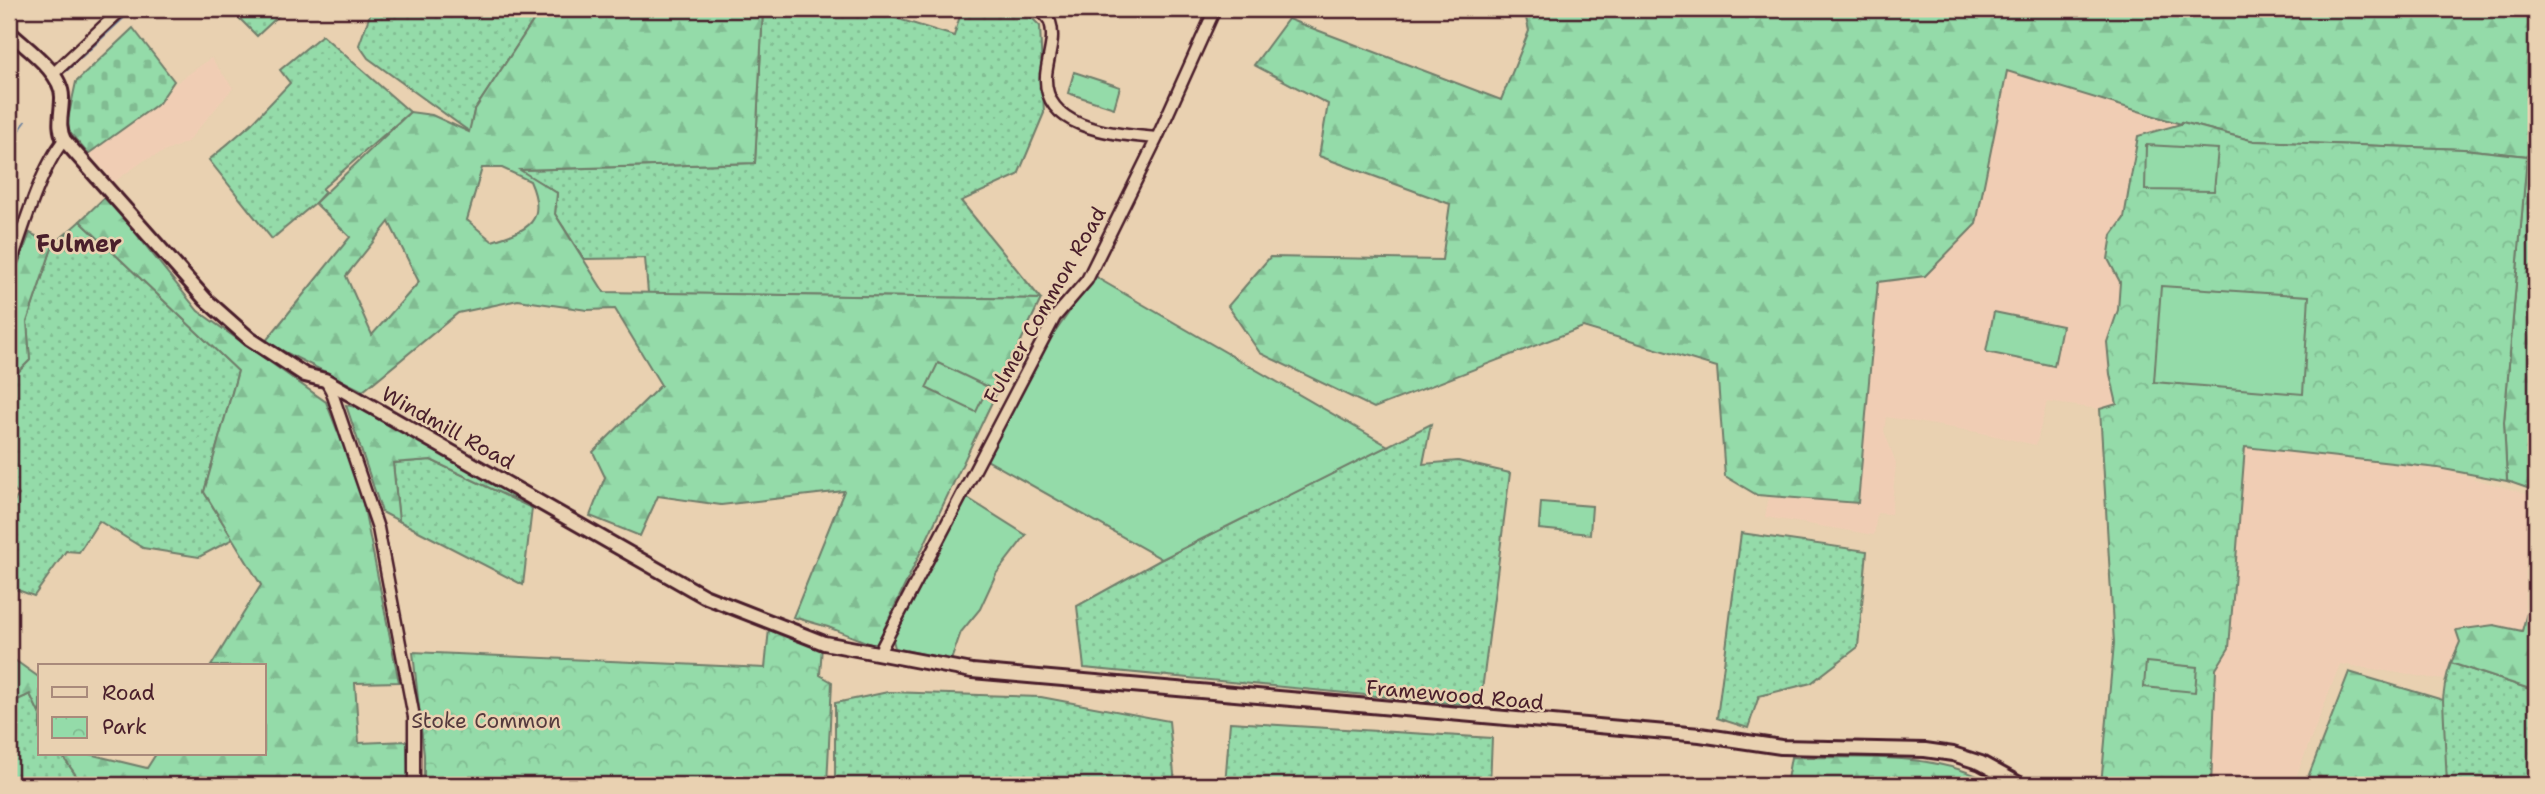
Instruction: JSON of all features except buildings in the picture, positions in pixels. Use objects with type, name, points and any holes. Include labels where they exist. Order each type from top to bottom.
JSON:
[{"type":"street","points":[[53,74],[122,9]]},
{"type":"street","points":[[1040,9],[1050,22],[1051,52],[1046,76],[1048,97],[1068,119],[1112,134],[1157,138]]},
{"type":"street","name":"Fulmer Common Road","points":[[879,653],[1055,317],[1087,280],[1157,138],[1215,9]]},
{"type":"street","points":[[9,32],[59,80],[62,96],[59,125],[64,140],[57,149],[32,203],[9,269]]},
{"type":"street","name":"Windmill Road","points":[[64,140],[206,300],[250,339],[305,375],[326,380],[704,596],[824,643],[879,653]]},
{"type":"street","points":[[326,380],[378,528],[414,717],[414,785]]},
{"type":"street","name":"Framewood Road","points":[[879,653],[972,671],[1700,736],[1781,747],[1925,750],[1953,754],[1981,764],[2021,785]]},
{"type":"shaded area","points":[[211,58],[233,88],[187,142],[145,160],[112,183],[89,153],[155,106],[175,84]]},
{"type":"shaded area","points":[[2007,71],[2181,124],[2138,136],[2124,218],[2112,235],[2108,259],[2120,282],[2118,310],[2107,342],[2110,374],[2117,404],[2100,409],[2047,402],[2036,445],[1886,417],[1884,431],[1896,463],[1891,514],[1877,513],[1874,535],[1765,517],[1777,452],[1798,292],[1925,276],[1976,224]]},
{"type":"shaded area","points":[[2245,447],[2438,468],[2536,497],[2536,580],[2522,631],[2494,625],[2456,631],[2460,642],[2444,680],[2340,664],[2293,785],[2211,785],[2216,669],[2229,647]]},
{"type":"green space","points":[[230,9],[286,9],[257,36]]},
{"type":"green space","points":[[372,9],[541,9],[474,111],[470,132],[368,58],[359,45]]},
{"type":"green space","points":[[541,9],[763,9],[755,163],[520,170],[557,193],[555,214],[604,292],[1041,299],[876,646],[828,627],[793,617],[844,491],[721,505],[658,496],[640,536],[590,516],[605,477],[593,452],[661,385],[615,309],[587,310],[518,300],[458,313],[363,391],[265,342],[350,237],[315,203],[410,112],[432,115],[469,132],[474,111]],"holes":[[[482,168],[502,168],[530,181],[537,206],[535,215],[525,228],[492,241],[467,220]],[[389,222],[419,282],[372,335],[346,276]]]},
{"type":"green space","points":[[763,9],[866,9],[954,36],[962,9],[1023,9],[1040,26],[1044,113],[1018,175],[961,201],[1041,299],[648,293],[645,258],[584,259],[555,214],[557,193],[519,170],[755,163]]},
{"type":"green space","points":[[1524,9],[2536,9],[2536,491],[2507,481],[2504,422],[2527,156],[2463,149],[2254,141],[2182,122],[2181,124],[2007,71],[1976,224],[1925,276],[1878,282],[1858,503],[1757,495],[1725,476],[1717,367],[1583,327],[1374,408],[1260,353],[1228,306],[1270,257],[1442,260],[1450,204],[1319,156],[1328,104],[1254,65],[1288,19],[1501,100],[1529,31]]},
{"type":"green space","points":[[133,28],[174,81],[159,103],[88,154],[66,128],[76,82]]},
{"type":"green space","points":[[322,35],[410,112],[322,189],[325,192],[315,203],[272,239],[209,160],[251,124],[290,83],[280,70]]},
{"type":"green space","points":[[1074,72],[1120,87],[1114,108],[1068,93]]},
{"type":"green space","points":[[2182,122],[2254,141],[2463,149],[2527,156],[2504,422],[2507,481],[2438,468],[2245,447],[2229,648],[2216,669],[2211,785],[2101,785],[2114,643],[2100,409],[2117,404],[2110,374],[2107,342],[2118,310],[2120,282],[2108,259],[2112,235],[2124,218],[2138,136]]},
{"type":"green space","points":[[2146,145],[2218,149],[2214,191],[2145,190]]},
{"type":"green space","points":[[106,196],[198,311],[326,402],[360,488],[399,682],[355,683],[359,743],[407,741],[408,785],[83,785],[62,756],[97,756],[147,768],[155,756],[266,756],[266,664],[212,664],[261,585],[204,492],[238,371],[80,221]]},
{"type":"green space","points":[[80,221],[238,371],[204,492],[233,539],[199,557],[143,548],[99,521],[79,552],[66,551],[34,596],[15,589],[9,602],[9,507],[19,495],[9,484],[9,386],[13,377],[30,360],[27,322],[53,245]]},
{"type":"green space","points":[[30,233],[53,245],[27,322],[30,360],[13,377],[9,386],[9,288]]},
{"type":"green space","points":[[1095,275],[1388,446],[1162,559],[985,459],[1042,351]]},
{"type":"green space","points":[[2161,286],[2309,296],[2303,394],[2154,382]]},
{"type":"green space","points":[[1994,312],[2062,326],[2054,366],[1986,352]]},
{"type":"green space","points":[[938,363],[988,387],[976,412],[926,388]]},
{"type":"green space","points":[[346,405],[356,407],[450,452],[532,508],[431,460],[393,463],[399,521],[382,512]]},
{"type":"green space","points":[[1431,424],[1423,464],[1458,461],[1510,473],[1480,706],[1084,668],[1077,606],[1162,559]]},
{"type":"green space","points":[[431,460],[532,508],[523,585],[399,521],[393,463]]},
{"type":"green space","points":[[966,497],[1026,535],[996,574],[980,609],[961,632],[951,660],[895,648],[892,636]]},
{"type":"green space","points":[[1541,502],[1592,506],[1590,534],[1539,529]]},
{"type":"green space","points":[[1741,533],[1867,551],[1858,647],[1811,683],[1759,696],[1748,728],[1717,718]]},
{"type":"green space","points":[[2536,580],[2536,691],[2451,663],[2460,642],[2456,630],[2494,625],[2522,631]]},
{"type":"green space","name":"Stoke Common","points":[[769,629],[822,646],[820,675],[832,682],[827,785],[424,785],[424,755],[413,652],[765,668]]},
{"type":"green space","points":[[9,656],[38,677],[38,711],[30,694],[9,704]]},
{"type":"green space","points":[[2146,662],[2197,667],[2195,692],[2144,687]]},
{"type":"green space","points":[[2451,663],[2536,691],[2536,785],[2447,785],[2443,708],[2446,678]]},
{"type":"green space","points":[[2349,672],[2443,700],[2447,785],[2305,785]]},
{"type":"green space","points":[[888,692],[1041,697],[1169,721],[1175,785],[835,785],[835,703]]},
{"type":"green space","points":[[30,694],[38,711],[38,756],[62,756],[83,785],[9,785],[9,704]]},
{"type":"green space","points":[[1230,722],[1492,738],[1490,785],[1225,785]]},
{"type":"green space","points":[[1791,757],[1922,761],[1972,774],[1995,785],[1786,785]]},
{"type":"waterway","points":[[66,71],[133,9]]},
{"type":"waterway","points":[[9,144],[25,122]]},
{"type":"district","name":"Fulmer","points":[[79,244]]}]
